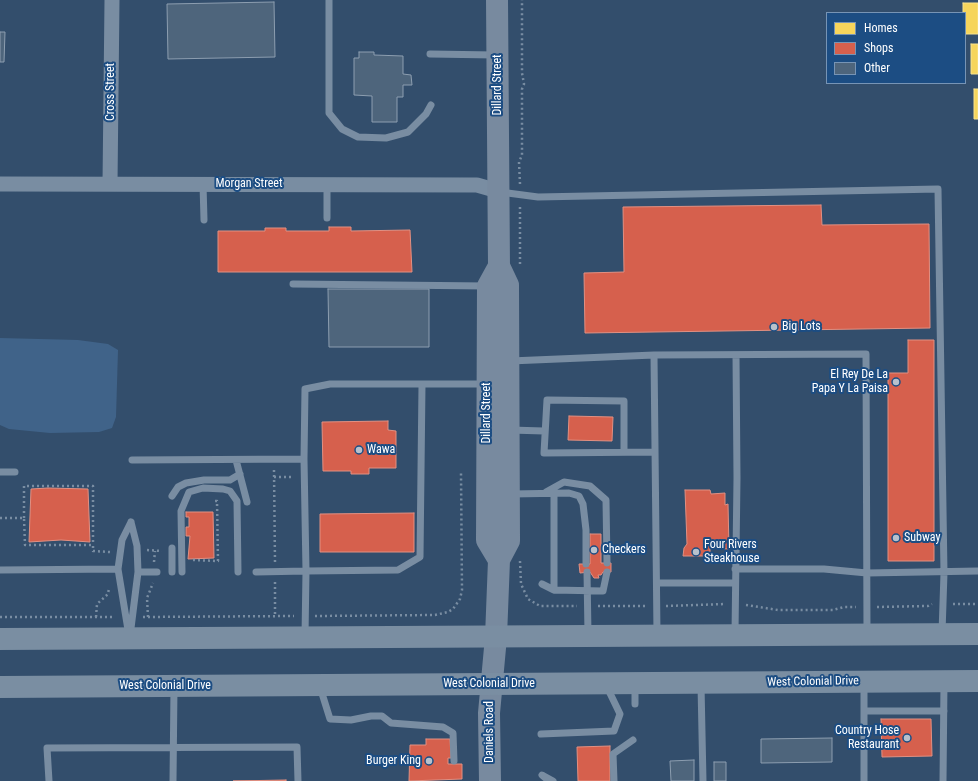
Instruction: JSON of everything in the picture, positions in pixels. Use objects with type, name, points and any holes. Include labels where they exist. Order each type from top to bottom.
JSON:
[{"type":"highway","points":[[0,639],[978,634]]},
{"type":"highway","name":"West Colonial Drive","points":[[0,687],[978,681]]},
{"type":"main road","name":"Dillard Street","points":[[491,684],[496,637],[500,560],[509,541],[510,494],[508,361],[509,267],[498,191],[497,0]]},
{"type":"main road","name":"Dillard Street","points":[[500,560],[487,540],[488,286],[509,267]]},
{"type":"main road","name":"Daniels Road","points":[[490,781],[491,684]]},
{"type":"street","name":"Cross Street","points":[[110,184],[112,0]]},
{"type":"street","name":"Morgan Street","points":[[0,184],[477,185],[498,191]]},
{"type":"lane","points":[[329,0],[329,113],[342,129],[358,137],[386,138],[408,132],[426,114],[431,105]]},
{"type":"lane","points":[[430,54],[498,55]]},
{"type":"lane","points":[[204,184],[204,220]]},
{"type":"lane","points":[[327,184],[327,218]]},
{"type":"lane","points":[[498,191],[538,197],[938,189],[944,573],[942,634]]},
{"type":"lane","points":[[293,284],[488,286]]},
{"type":"lane","points":[[508,361],[654,355],[866,354],[867,635]]},
{"type":"lane","points":[[654,355],[657,636]]},
{"type":"lane","points":[[735,636],[737,478],[736,355]]},
{"type":"lane","points":[[305,638],[305,388],[330,384],[487,384]]},
{"type":"lane","points":[[256,572],[398,570],[420,557],[422,385]]},
{"type":"lane","points":[[624,452],[624,401],[547,400],[544,431],[544,453],[655,452]]},
{"type":"lane","points":[[510,430],[544,431]]},
{"type":"lane","points":[[132,460],[304,459]]},
{"type":"lane","points":[[236,460],[247,502]]},
{"type":"lane","points":[[0,472],[15,472]]},
{"type":"lane","points":[[172,496],[178,487],[186,483],[204,480],[230,480],[240,474]]},
{"type":"lane","points":[[544,493],[564,482],[590,486],[606,500],[607,563]]},
{"type":"lane","points":[[182,572],[181,511],[189,492],[203,488],[223,489],[230,491],[237,501],[238,572]]},
{"type":"lane","points":[[554,493],[554,590]]},
{"type":"lane","points":[[510,494],[569,493],[579,496],[583,504],[586,530],[586,564]]},
{"type":"lane","points":[[129,617],[138,572],[137,546],[130,522],[122,540],[118,569],[129,617],[130,638]]},
{"type":"lane","points":[[172,548],[172,572]]},
{"type":"lane","points":[[0,570],[118,569]]},
{"type":"lane","points":[[735,569],[824,569],[867,573],[944,573],[978,571]]},
{"type":"lane","points":[[138,572],[157,572]]},
{"type":"lane","points":[[587,572],[588,636]]},
{"type":"lane","points":[[542,584],[554,590],[603,591],[607,572]]},
{"type":"lane","points":[[657,583],[735,583]]},
{"type":"lane","points":[[864,681],[864,781]]},
{"type":"lane","points":[[943,781],[944,681]]},
{"type":"lane","points":[[541,734],[614,731],[620,714],[605,683]]},
{"type":"lane","points":[[635,683],[635,704]]},
{"type":"lane","points":[[701,683],[703,781]]},
{"type":"lane","points":[[320,685],[330,718],[351,720],[371,716],[382,716],[391,723],[443,727],[453,733],[454,761]]},
{"type":"lane","points":[[173,781],[174,686]]},
{"type":"lane","points":[[864,711],[944,712]]},
{"type":"lane","points":[[614,781],[613,754],[633,740]]},
{"type":"lane","points":[[49,781],[48,748],[174,747],[297,747],[298,781]]},
{"type":"lane","points":[[549,781],[542,775],[553,781]]},
{"type":"path","points":[[509,267],[520,194],[522,89],[524,84],[522,73],[522,0]]},
{"type":"path","points":[[274,470],[275,567]]},
{"type":"path","points":[[0,617],[435,615],[448,612],[453,609],[460,599],[462,590],[461,473]]},
{"type":"path","points":[[274,477],[294,477]]},
{"type":"path","points":[[24,518],[24,486],[93,486],[93,545]]},
{"type":"path","points":[[96,617],[97,604],[108,594],[109,552]]},
{"type":"path","points":[[275,578],[275,616]]},
{"type":"water","points":[[0,338],[78,340],[108,344],[118,350],[116,417],[112,428],[99,432],[50,433],[9,429],[0,425]]},
{"type":"building: Homes","points":[[963,3],[978,3],[978,34],[966,34],[966,12],[963,12]]},
{"type":"building: Homes","points":[[971,44],[978,44],[978,74],[971,74]]},
{"type":"building: Homes","points":[[974,89],[978,89],[978,119],[974,119]]},
{"type":"building: Shops","points":[[821,205],[822,225],[929,224],[930,328],[585,333],[584,273],[624,272],[623,207]]},
{"type":"building: Shops","points":[[329,227],[351,227],[351,231],[410,230],[412,272],[218,272],[218,231],[265,231],[265,228],[286,228],[286,231],[329,231]]},
{"type":"building: Shops","points":[[908,340],[934,340],[934,561],[888,561],[888,373],[908,373]]},
{"type":"building: Shops","points":[[569,416],[613,417],[612,441],[568,440]]},
{"type":"building: Shops","name":"Wawa","points":[[388,421],[388,430],[396,431],[396,468],[369,468],[369,474],[351,474],[351,471],[323,471],[322,422]]},
{"type":"building: Shops","points":[[31,489],[88,489],[90,542],[61,540],[29,542]]},
{"type":"building: Shops","points":[[685,490],[710,490],[711,494],[725,493],[725,505],[728,504],[729,549],[710,548],[710,556],[683,556],[684,548],[687,544]]},
{"type":"building: Shops","points":[[186,512],[213,512],[214,558],[188,559],[190,536],[186,536],[186,527],[189,527],[189,517],[186,517]]},
{"type":"building: Shops","points":[[414,513],[414,552],[320,552],[320,514]]},
{"type":"building: Shops","points":[[590,534],[601,534],[601,563],[611,563],[611,572],[603,572],[601,575],[598,575],[599,578],[594,578],[590,572],[580,573],[579,564],[590,564]]},
{"type":"building: Shops","name":"Country Hose Restaurant","points":[[881,719],[931,719],[932,756],[882,757]]},
{"type":"building: Shops","name":"Burger King","points":[[426,739],[450,739],[451,758],[448,758],[448,764],[462,764],[462,779],[409,781],[410,745],[426,745]]},
{"type":"building: Shops","points":[[610,746],[610,781],[578,781],[577,747]]},
{"type":"building: Shops","points":[[286,780],[286,781],[233,781]]},
{"type":"building: Other","points":[[274,2],[275,57],[168,59],[167,4]]},
{"type":"building: Other","points":[[0,32],[5,32],[4,62],[0,62]]},
{"type":"building: Other","points":[[359,52],[374,52],[374,55],[403,56],[403,74],[411,75],[412,85],[403,85],[403,97],[397,97],[397,122],[372,122],[372,96],[354,95],[354,58],[359,58]]},
{"type":"building: Other","points":[[328,289],[429,289],[429,347],[329,347]]},
{"type":"building: Other","points":[[832,738],[832,762],[761,763],[761,739]]},
{"type":"building: Other","points":[[694,760],[694,781],[671,781],[670,761]]},
{"type":"building: Other","points":[[714,762],[726,762],[726,781],[714,781]]},
{"type":"place","name":"Big Lots","points":[[774,327]]},
{"type":"place","name":"El Rey De La Papa Y La Paisa","points":[[896,382]]},
{"type":"place","name":"Wawa","points":[[359,450]]},
{"type":"place","name":"Subway","points":[[896,538]]},
{"type":"place","name":"Checkers","points":[[594,550]]},
{"type":"place","name":"Four Rivers Steakhouse","points":[[696,552]]},
{"type":"place","name":"Country Hose Restaurant","points":[[907,738]]},
{"type":"place","name":"Burger King","points":[[429,761]]}]
